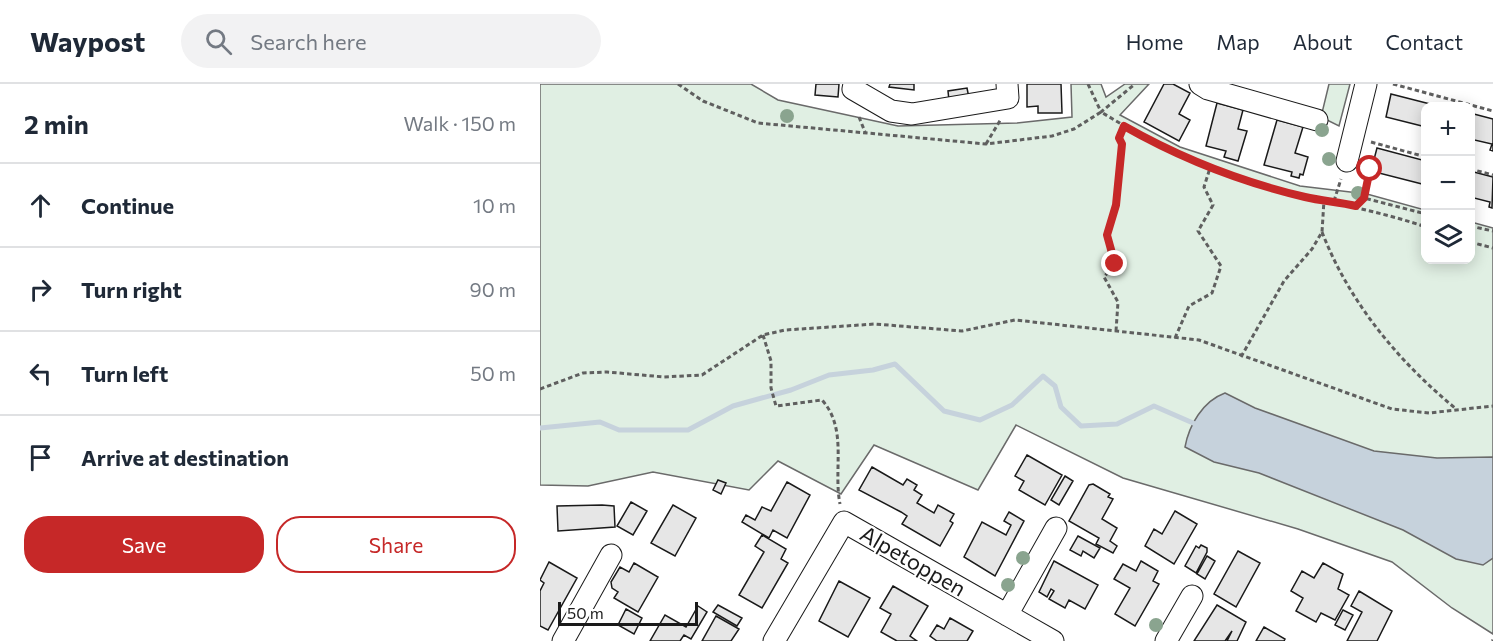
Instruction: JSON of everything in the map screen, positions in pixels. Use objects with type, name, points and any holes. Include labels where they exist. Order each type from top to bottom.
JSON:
[{"type":"street","points":[[854,84],[853,89],[891,111],[912,114],[1008,98],[1007,84]]},
{"type":"street","points":[[1200,84],[1254,93],[1317,120]]},
{"type":"street","points":[[1357,160],[1363,139],[1366,84]]},
{"type":"street","name":"Alpetoppen","points":[[774,641],[844,522],[1053,641]]},
{"type":"street","points":[[1007,615],[1056,528]]},
{"type":"street","points":[[563,641],[611,555]]},
{"type":"street","points":[[1166,641],[1192,596]]},
{"type":"path","points":[[678,84],[704,101],[758,123],[986,144],[1052,136],[1074,129],[1101,112],[1135,84]]},
{"type":"path","points":[[1088,84],[1101,112],[1181,157],[1231,177],[1356,206],[1421,225]]},
{"type":"path","points":[[1394,84],[1493,111]]},
{"type":"path","points":[[1116,331],[1118,302],[1104,277],[1115,264],[1107,235],[1116,205],[1122,144],[1119,138],[1124,126]]},
{"type":"path","points":[[1363,139],[1370,150]]},
{"type":"path","points":[[1363,139],[1422,156]]},
{"type":"path","points":[[1356,206],[1364,198],[1370,169],[1365,168],[1357,160]]},
{"type":"path","points":[[1174,338],[1189,306],[1212,293],[1221,266],[1198,231],[1213,204],[1204,187],[1210,168]]},
{"type":"path","points":[[1475,170],[1493,175]]},
{"type":"path","points":[[1364,198],[1421,213]]},
{"type":"path","points":[[1324,200],[1322,232],[1329,252],[1382,338],[1418,378],[1455,409]]},
{"type":"path","points":[[1475,227],[1493,231]]},
{"type":"path","points":[[1241,357],[1284,281],[1312,249],[1322,232]]},
{"type":"path","points":[[1475,243],[1493,248]]},
{"type":"path","points":[[540,389],[583,373],[607,372],[664,377],[702,375],[763,335],[785,330],[875,324],[962,331],[1015,320],[1199,340],[1241,357],[1392,409],[1429,413],[1491,407]]},
{"type":"path","points":[[763,335],[771,361],[771,388],[776,406],[792,402],[822,400],[833,412],[838,436],[839,499]]},
{"type":"green space","points":[[540,84],[751,84],[778,100],[898,126],[1017,123],[1072,117],[1071,84],[1101,84],[1106,97],[1125,84],[1149,84],[1120,115],[1180,147],[1300,186],[1367,194],[1421,209],[1421,264],[1475,264],[1475,223],[1493,228],[1493,634],[1452,608],[1392,562],[1298,529],[1123,478],[1016,425],[978,490],[874,445],[841,494],[778,461],[749,490],[653,472],[588,486],[540,485]]},
{"type":"green space","points":[[1329,84],[1350,84],[1339,126],[1321,117]]},
{"type":"shaded area","points":[[1225,393],[1255,408],[1374,451],[1437,458],[1493,457],[1493,558],[1483,565],[1456,559],[1403,530],[1259,473],[1214,462],[1185,447],[1198,415],[1210,402]]},
{"type":"building","points":[[816,84],[839,84],[838,97],[815,95]]},
{"type":"building","points":[[890,84],[914,84],[914,90],[889,87]]},
{"type":"building","points":[[1027,84],[1061,84],[1062,113],[1038,113],[1038,106],[1027,107]]},
{"type":"building","points":[[1164,84],[1173,84],[1190,93],[1179,114],[1190,120],[1179,141],[1144,122]]},
{"type":"building","points":[[967,88],[969,98],[949,101],[948,91]]},
{"type":"building","points":[[1391,94],[1422,102],[1421,126],[1386,117]]},
{"type":"building","points":[[1217,103],[1243,110],[1238,129],[1247,131],[1238,161],[1224,157],[1226,151],[1206,146]]},
{"type":"building","points":[[1475,114],[1493,119],[1493,151],[1490,150],[1492,144],[1475,140]]},
{"type":"building","points":[[1277,120],[1303,127],[1295,153],[1308,157],[1303,175],[1300,174],[1299,178],[1291,176],[1292,172],[1264,165]]},
{"type":"building","points":[[1377,148],[1421,160],[1421,184],[1371,171]]},
{"type":"building","points":[[1475,172],[1493,177],[1492,208],[1489,207],[1490,202],[1475,198]]},
{"type":"building","points":[[1027,455],[1062,475],[1045,505],[1019,490],[1024,481],[1015,476]]},
{"type":"building","points":[[872,467],[903,485],[907,479],[917,485],[914,490],[922,495],[917,503],[934,513],[938,505],[954,514],[950,521],[953,523],[940,546],[902,524],[907,516],[859,490]]},
{"type":"building","points":[[1065,476],[1073,481],[1059,505],[1051,500]]},
{"type":"building","points":[[718,480],[726,483],[721,494],[713,490]]},
{"type":"building","points":[[787,482],[810,495],[787,538],[773,530],[769,538],[742,522],[746,515],[755,520],[762,507],[771,511]]},
{"type":"building","points":[[1093,484],[1110,494],[1108,497],[1113,499],[1102,519],[1117,528],[1110,541],[1117,546],[1113,553],[1096,544],[1099,538],[1069,521],[1089,485]]},
{"type":"building","points":[[631,502],[647,511],[633,535],[617,526]]},
{"type":"building","points":[[673,505],[696,518],[675,556],[651,543]]},
{"type":"building","points":[[557,506],[614,506],[615,527],[558,531]]},
{"type":"building","points":[[1175,511],[1197,524],[1174,564],[1145,546],[1154,529],[1162,534]]},
{"type":"building","points":[[1009,512],[1024,521],[995,576],[964,557],[982,522],[1006,535],[1011,525],[1004,521]]},
{"type":"building","points":[[762,535],[786,549],[781,559],[788,563],[762,608],[739,595],[764,552],[755,546]]},
{"type":"building","points":[[1078,536],[1100,548],[1094,558],[1083,551],[1081,556],[1070,550]]},
{"type":"building","points":[[1201,545],[1207,548],[1207,552],[1196,573],[1185,566],[1196,546],[1199,548]]},
{"type":"building","points":[[1238,551],[1260,563],[1236,607],[1214,594]]},
{"type":"building","points":[[1207,556],[1215,561],[1205,579],[1197,574]]},
{"type":"building","points":[[1054,561],[1098,585],[1085,609],[1069,600],[1065,608],[1049,599],[1054,591],[1051,589],[1047,597],[1039,592]]},
{"type":"building","points":[[1141,561],[1158,571],[1153,581],[1159,584],[1135,626],[1115,614],[1130,588],[1114,579],[1123,564],[1136,571]]},
{"type":"building","points":[[549,562],[577,578],[548,630],[540,626],[540,591],[544,583],[540,580]]},
{"type":"building","points":[[634,563],[658,577],[638,612],[614,598],[618,592],[612,588],[611,582],[620,567],[629,572]]},
{"type":"building","points":[[1323,563],[1343,574],[1338,589],[1349,595],[1335,620],[1321,613],[1316,622],[1296,611],[1303,598],[1291,591],[1302,571],[1314,578]]},
{"type":"building","points":[[839,581],[870,598],[848,637],[819,621]]},
{"type":"building","points":[[893,586],[928,606],[910,636],[917,641],[897,641],[881,632],[891,614],[880,608]]},
{"type":"building","points":[[1359,591],[1392,611],[1377,641],[1347,641],[1362,612],[1351,606]]},
{"type":"building","points":[[718,605],[742,618],[737,626],[713,612]]},
{"type":"building","points":[[1217,605],[1246,622],[1237,641],[1227,641],[1232,631],[1225,641],[1194,641]]},
{"type":"building","points":[[698,606],[707,612],[691,639],[684,635],[680,641],[650,641],[665,615],[686,627]]},
{"type":"building","points":[[626,609],[642,618],[634,634],[618,625]]},
{"type":"building","points":[[1343,610],[1353,615],[1345,630],[1335,625]]},
{"type":"building","points":[[716,616],[739,629],[731,641],[702,641]]},
{"type":"building","points":[[950,618],[973,631],[967,641],[937,641],[930,636],[937,625],[944,629]]},
{"type":"building","points":[[1264,627],[1285,639],[1284,641],[1256,641]]},
{"type":"waterway","points":[[540,428],[600,422],[619,430],[688,430],[733,406],[791,390],[829,375],[873,370],[895,364],[944,411],[980,420],[1012,405],[1043,376],[1055,386],[1061,407],[1081,426],[1117,424],[1154,406],[1193,423]]},
{"type":"route","points":[[1115,264],[1107,235],[1116,205],[1122,144],[1119,138],[1124,126],[1181,157],[1231,177],[1306,197],[1356,206],[1364,198],[1370,169]]}]
